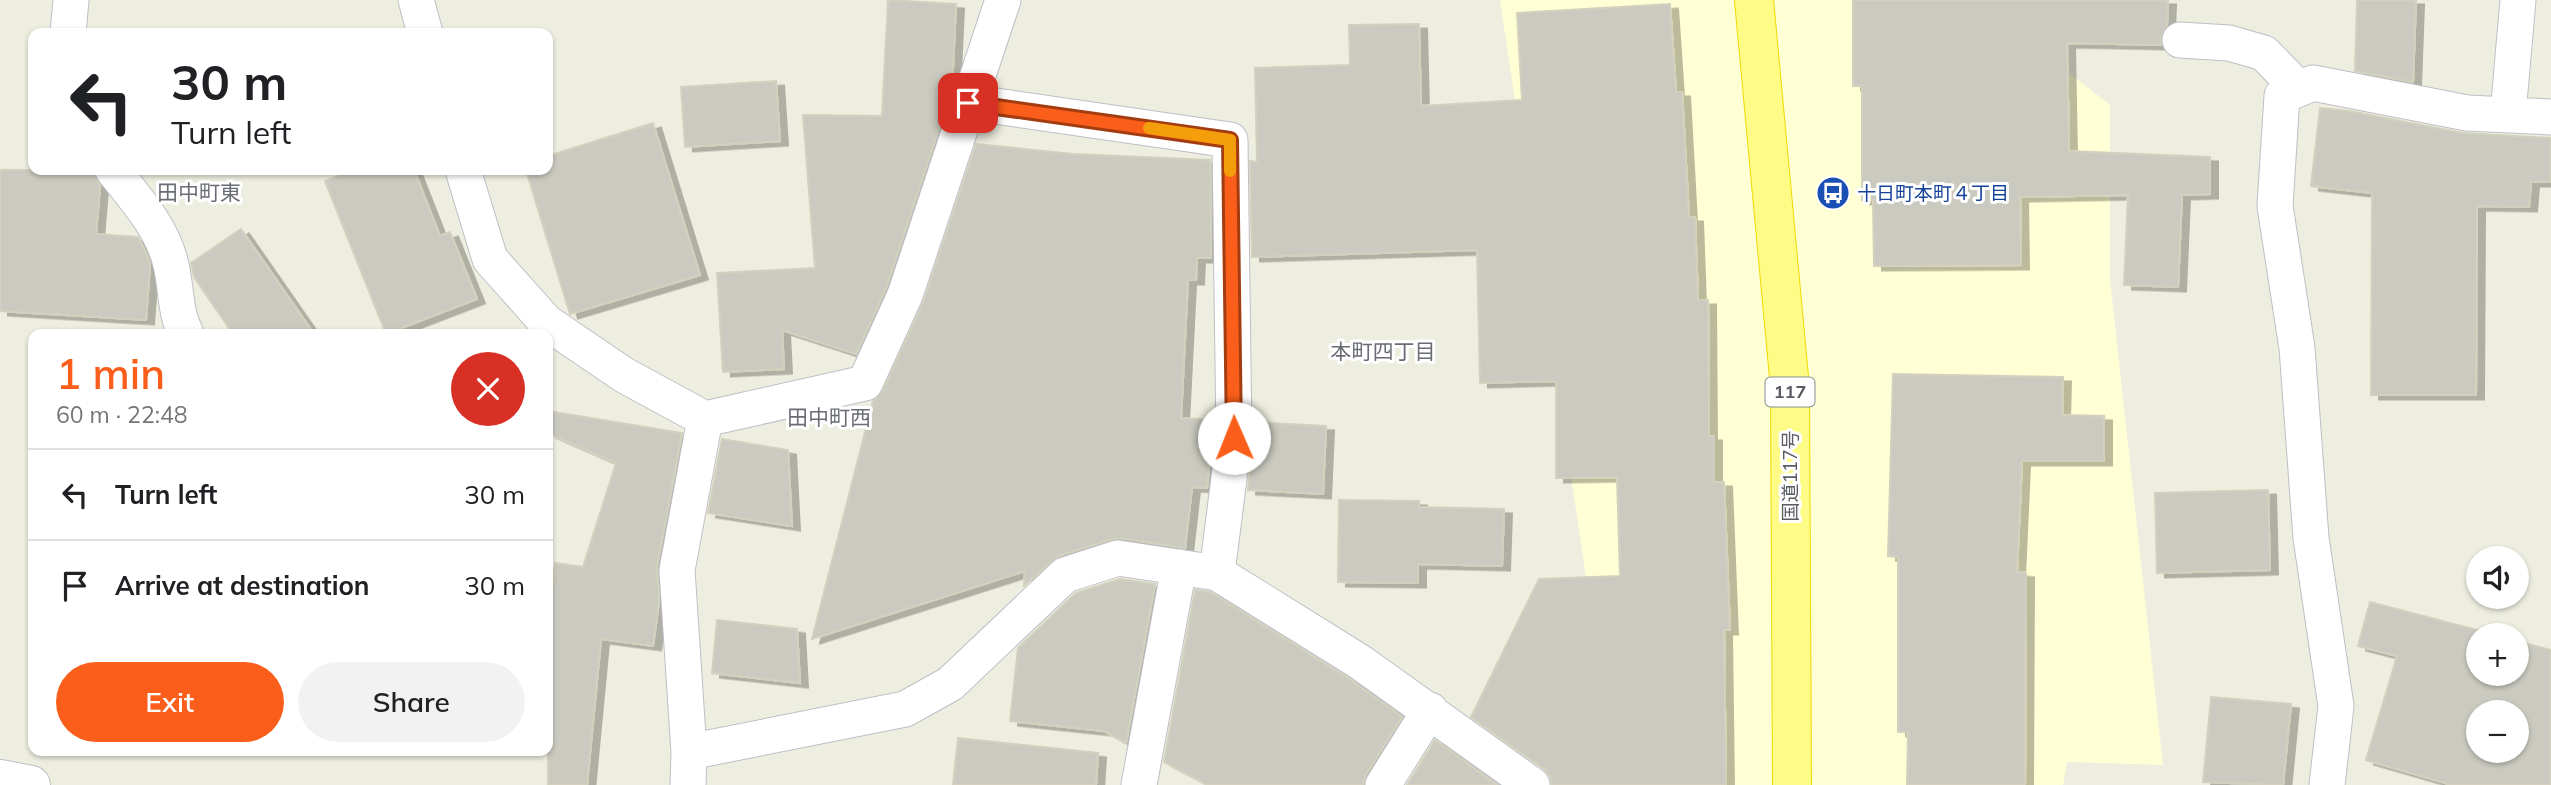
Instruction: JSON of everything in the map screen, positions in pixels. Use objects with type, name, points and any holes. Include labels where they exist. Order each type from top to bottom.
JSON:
[{"type":"highway","name":"国道117号","points":[[1754,0],[1790,388],[1792,785]]},
{"type":"street","points":[[0,779],[30,785]]},
{"type":"lane","points":[[68,28],[71,0]]},
{"type":"lane","points":[[416,0],[424,28]]},
{"type":"lane","points":[[465,175],[490,259],[547,322],[624,375],[705,419],[865,383],[905,295],[1003,0]]},
{"type":"lane","points":[[2508,114],[2518,0]]},
{"type":"lane","points":[[2180,40],[2229,43],[2264,53],[2299,89]]},
{"type":"lane","points":[[2327,785],[2336,706],[2311,538],[2297,348],[2275,206],[2282,96],[2313,83],[2466,113],[2551,117]]},
{"type":"lane","points":[[968,103],[1230,140],[1234,438],[1217,573]]},
{"type":"lane","points":[[117,175],[153,223],[170,260],[179,321],[183,329]]},
{"type":"lane","points":[[705,419],[677,570],[689,768],[905,709],[950,684],[1065,575],[1118,558],[1217,573],[1360,662],[1532,785]]},
{"type":"lane","points":[[1139,785],[1179,567]]},
{"type":"lane","points":[[1383,785],[1430,710]]},
{"type":"shaded area","points":[[1500,0],[2036,0],[2032,44],[2110,105],[2110,279],[2163,765],[2067,762],[2063,785],[1617,785]]},
{"type":"building","points":[[888,0],[956,4],[952,89],[886,288],[856,354],[782,330],[784,369],[723,372],[717,273],[815,268],[803,115],[882,116]]},
{"type":"building","points":[[1853,0],[2168,0],[2167,25],[2160,38],[2161,45],[2067,43],[2069,151],[2210,157],[2210,194],[2182,195],[2178,287],[2124,285],[2128,195],[2020,197],[2021,265],[1874,266],[1873,200],[1862,200],[1862,86],[1853,86]]},
{"type":"building","points":[[2357,0],[2416,0],[2413,82],[2355,71]]},
{"type":"building","points":[[1670,4],[1676,92],[1682,92],[1689,217],[1695,217],[1698,300],[1708,300],[1709,436],[1714,436],[1714,482],[1724,482],[1730,630],[1724,630],[1726,785],[1552,785],[1550,776],[1544,769],[1471,717],[1539,579],[1620,576],[1617,477],[1556,478],[1556,381],[1480,383],[1477,250],[1252,257],[1250,161],[1257,162],[1255,68],[1350,65],[1349,25],[1419,24],[1421,106],[1522,100],[1517,13]]},
{"type":"building","points":[[776,81],[780,141],[685,147],[681,87]]},
{"type":"building","points":[[2320,108],[2463,133],[2551,138],[2551,182],[2531,182],[2529,207],[2477,206],[2476,395],[2371,395],[2372,193],[2311,186]]},
{"type":"building","points":[[653,123],[700,275],[570,314],[528,175],[553,175],[553,154]]},
{"type":"building","points":[[976,144],[1074,154],[1210,160],[1211,258],[1197,258],[1196,280],[1188,280],[1181,418],[1214,420],[1207,488],[1192,487],[1185,548],[1112,539],[1058,556],[1024,586],[1025,571],[812,639],[873,401],[883,391],[923,303]]},
{"type":"building","points":[[0,170],[28,170],[28,175],[95,175],[100,186],[96,234],[138,237],[147,255],[150,265],[146,320],[0,311]]},
{"type":"building","points":[[341,175],[416,175],[440,236],[450,232],[477,299],[399,329],[384,329],[325,181]]},
{"type":"building","points":[[241,229],[311,329],[230,329],[194,277],[191,263]]},
{"type":"building","points":[[1893,374],[2063,377],[2062,415],[2104,416],[2104,461],[2022,461],[2017,572],[2026,573],[2025,785],[1907,785],[1908,732],[1898,732],[1898,557],[1888,556]]},
{"type":"building","points":[[553,412],[682,433],[657,566],[659,602],[653,646],[601,639],[587,785],[548,785],[548,756],[553,756],[555,563],[583,567],[616,463],[553,435]]},
{"type":"building","points":[[1254,422],[1326,426],[1323,494],[1248,490]]},
{"type":"building","points":[[722,439],[788,450],[792,526],[708,513]]},
{"type":"building","points":[[2268,490],[2270,570],[2157,573],[2155,493]]},
{"type":"building","points":[[1339,500],[1419,501],[1419,507],[1504,509],[1502,566],[1418,564],[1418,583],[1338,582]]},
{"type":"building","points":[[1120,579],[1155,584],[1126,743],[1104,731],[1010,721],[1018,648],[1076,593]]},
{"type":"building","points":[[1195,590],[1210,592],[1349,679],[1402,717],[1366,774],[1363,785],[1208,785],[1164,762]]},
{"type":"building","points":[[2370,602],[2466,627],[2466,686],[2529,686],[2529,644],[2551,650],[2551,785],[2452,785],[2366,760],[2397,656],[2358,646]]},
{"type":"building","points":[[717,620],[797,629],[800,683],[712,673]]},
{"type":"building","points":[[2211,697],[2291,704],[2283,785],[2203,782]]},
{"type":"building","points":[[958,738],[1098,753],[1096,785],[953,785]]},
{"type":"building","points":[[1435,740],[1497,785],[1407,785]]},
{"type":"slow traffic","points":[[1149,128],[1230,140],[1230,171]]},
{"type":"place","name":"十日町本町４丁目","points":[[1833,193]]},
{"type":"district","name":"田中町東","points":[[199,193]]},
{"type":"district","name":"本町四丁目","points":[[1383,352]]},
{"type":"district","name":"田中町西","points":[[829,418]]},
{"type":"route","points":[[968,103],[1230,140],[1234,438]]}]
